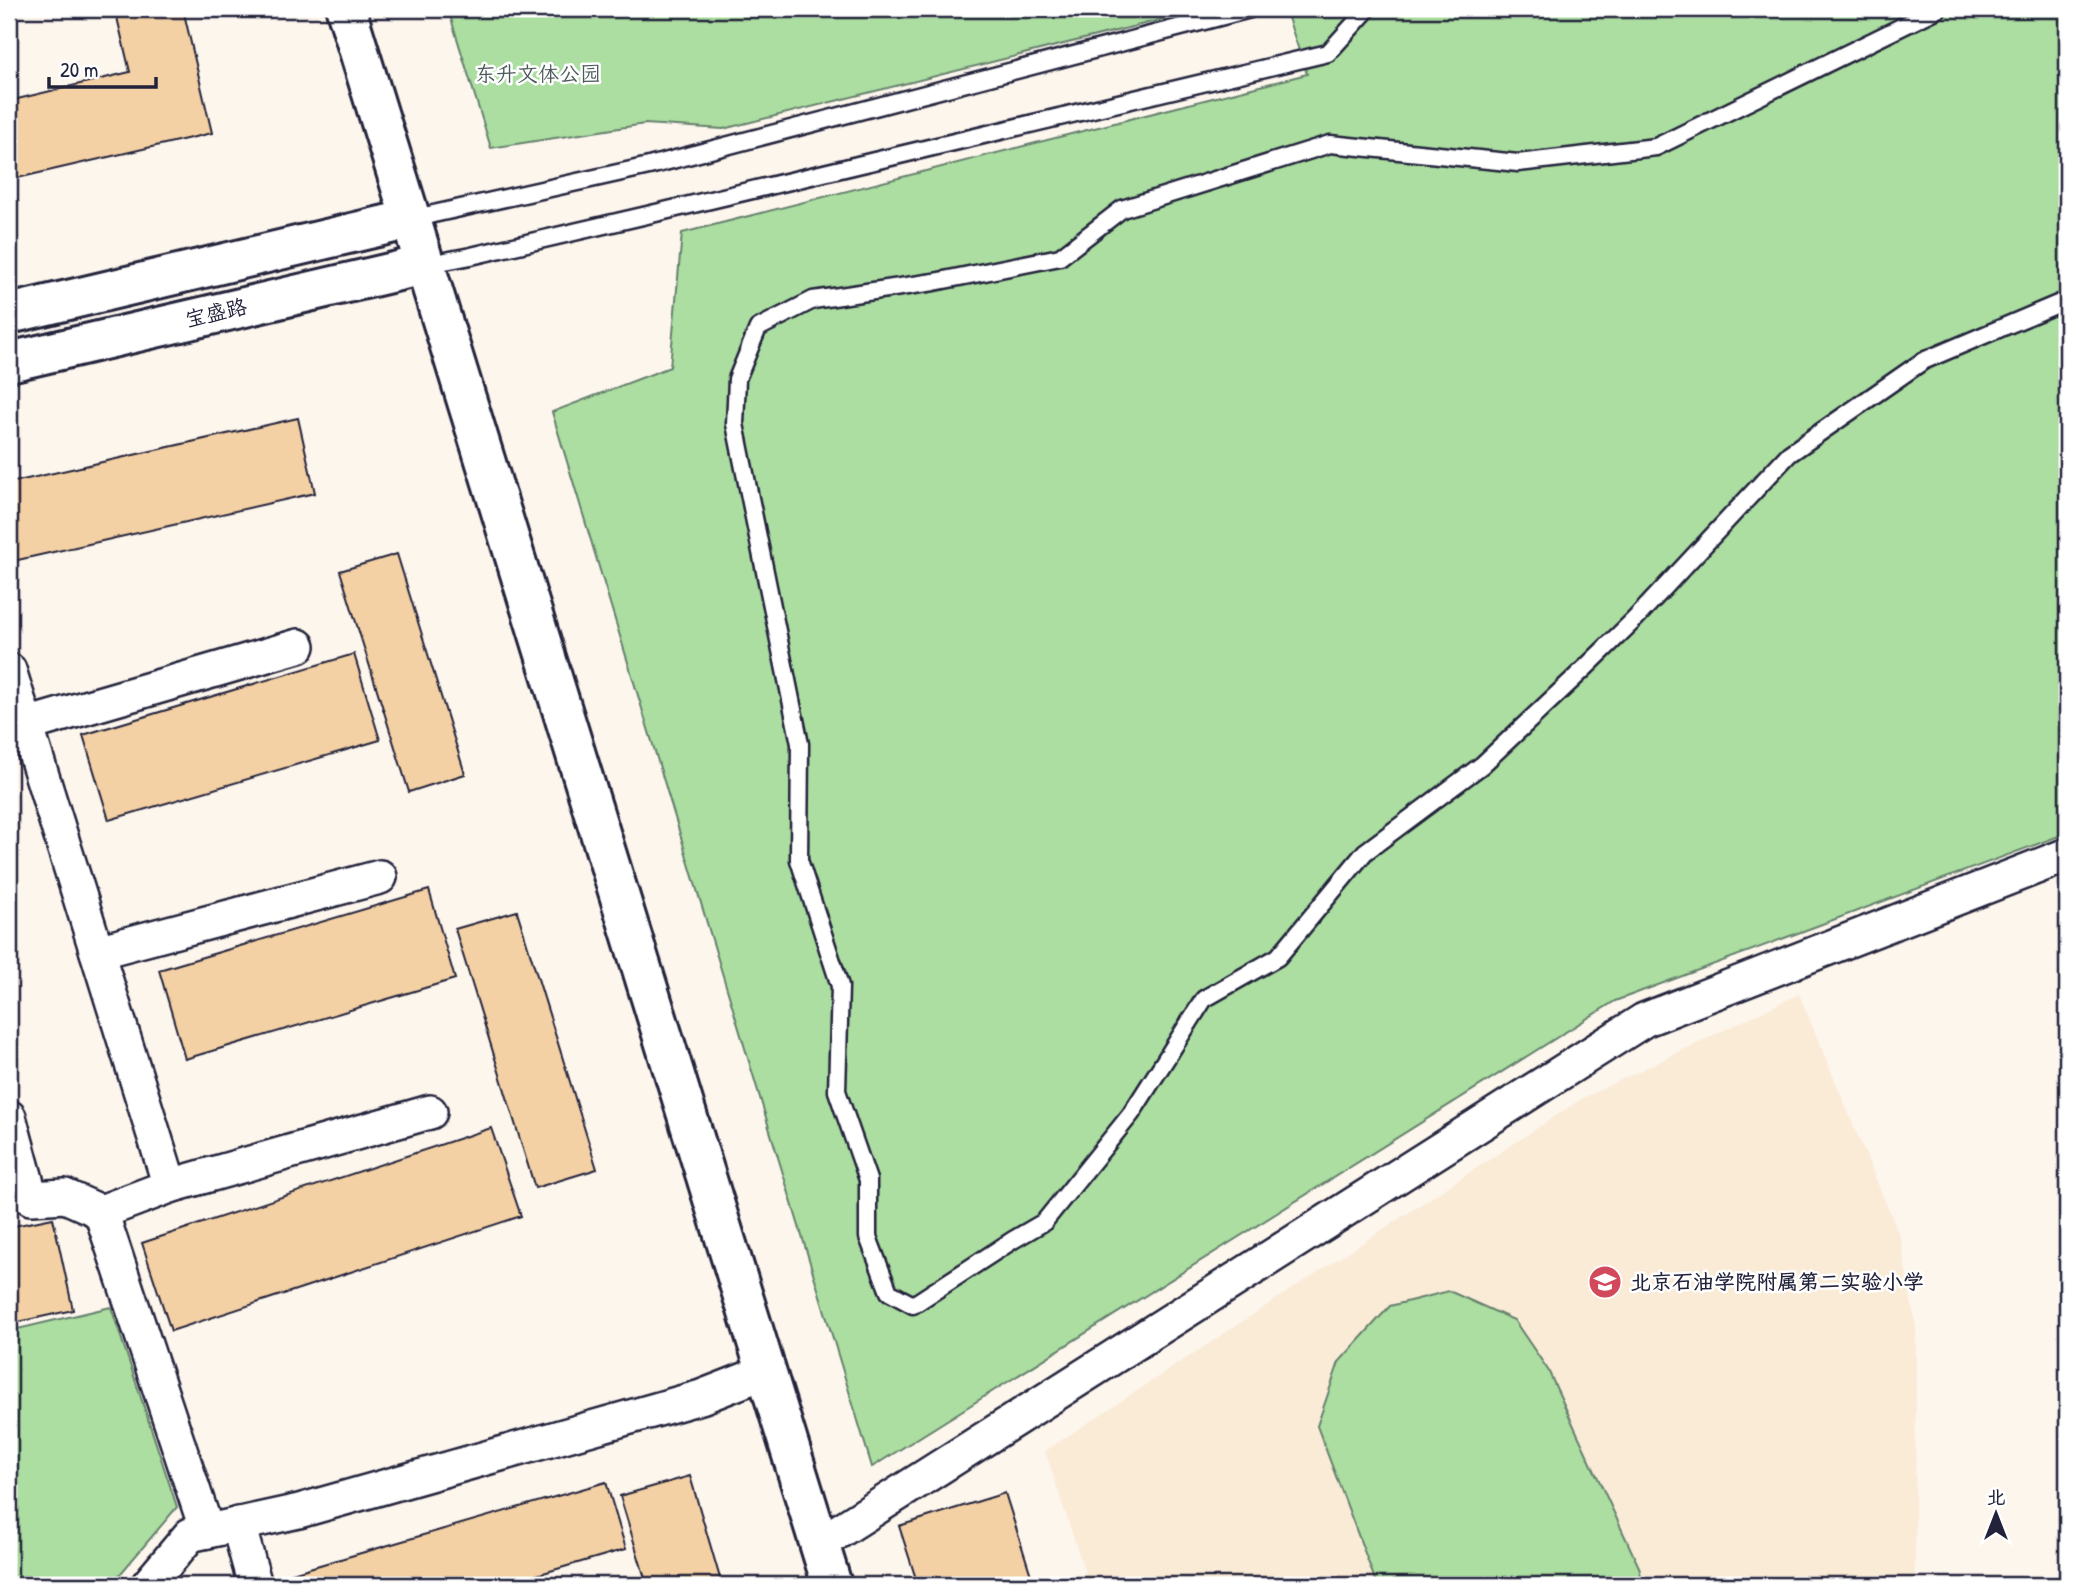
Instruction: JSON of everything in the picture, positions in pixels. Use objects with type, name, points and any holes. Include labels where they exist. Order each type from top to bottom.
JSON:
[{"type":"street","points":[[346,9],[832,1585]]},
{"type":"street","points":[[9,314],[411,219]]},
{"type":"street","name":"宝盛路","points":[[9,362],[424,265]]},
{"type":"street","points":[[26,725],[298,646]]},
{"type":"street","points":[[9,670],[170,1186]]},
{"type":"street","points":[[819,1544],[1644,1020],[2067,855]]},
{"type":"street","points":[[97,952],[380,877]]},
{"type":"street","points":[[9,1117],[20,1200],[65,1196],[101,1212],[170,1186],[430,1112]]},
{"type":"street","points":[[101,1212],[223,1528],[255,1585]]},
{"type":"street","points":[[148,1585],[190,1535],[312,1507],[701,1397],[765,1372]]},
{"type":"lane","points":[[411,219],[649,166],[1250,9]]},
{"type":"lane","points":[[1938,9],[1656,147],[1518,163],[1330,144],[1122,209],[1059,257],[934,282],[813,300],[758,328],[737,379],[735,424],[800,744],[799,860],[840,986],[837,1091],[869,1180],[869,1237],[890,1292],[913,1305],[1044,1222],[1131,1114],[1205,999],[1278,957],[1365,852],[1482,765],[1577,676],[1635,619],[1789,454],[1923,361],[2067,300]]},
{"type":"lane","points":[[424,265],[566,234],[1328,53],[1366,10]]},
{"type":"shaded area","name":"北京石油学院附属第二实验小学","points":[[1799,994],[1900,1237],[1916,1327],[1915,1585],[1089,1585],[1045,1451],[1583,1098]]},
{"type":"green space","name":"东升文体公园","points":[[448,9],[1204,9],[723,129],[645,124],[491,148]]},
{"type":"green space","points":[[1285,9],[2067,9],[2067,833],[1615,1001],[872,1467],[552,412],[670,367],[682,233],[1307,74]]},
{"type":"green space","points":[[1449,1291],[1514,1320],[1548,1370],[1639,1567],[1643,1585],[1377,1585],[1317,1426],[1339,1362],[1390,1306]]},
{"type":"green space","points":[[111,1307],[177,1507],[111,1585],[9,1585],[9,1331]]},
{"type":"building","points":[[115,9],[183,9],[212,133],[9,180],[9,101],[130,72]]},
{"type":"building","points":[[298,418],[315,493],[9,562],[9,483]]},
{"type":"building","points":[[397,554],[465,774],[409,792],[340,571]]},
{"type":"building","points":[[354,654],[380,740],[109,820],[83,735]]},
{"type":"building","points":[[429,890],[455,979],[185,1059],[159,970]]},
{"type":"building","points":[[517,911],[597,1169],[535,1188],[455,929]]},
{"type":"building","points":[[491,1128],[521,1216],[171,1331],[142,1243]]},
{"type":"building","points":[[53,1218],[73,1310],[9,1324],[9,1227]]},
{"type":"building","points":[[690,1476],[722,1585],[647,1585],[620,1496]]},
{"type":"building","points":[[606,1482],[626,1549],[502,1585],[278,1585],[275,1578]]},
{"type":"building","points":[[1005,1493],[1034,1585],[918,1585],[899,1526]]},
{"type":"place","name":"北京石油学院附属第二实验小学","points":[[1605,1282]]}]
